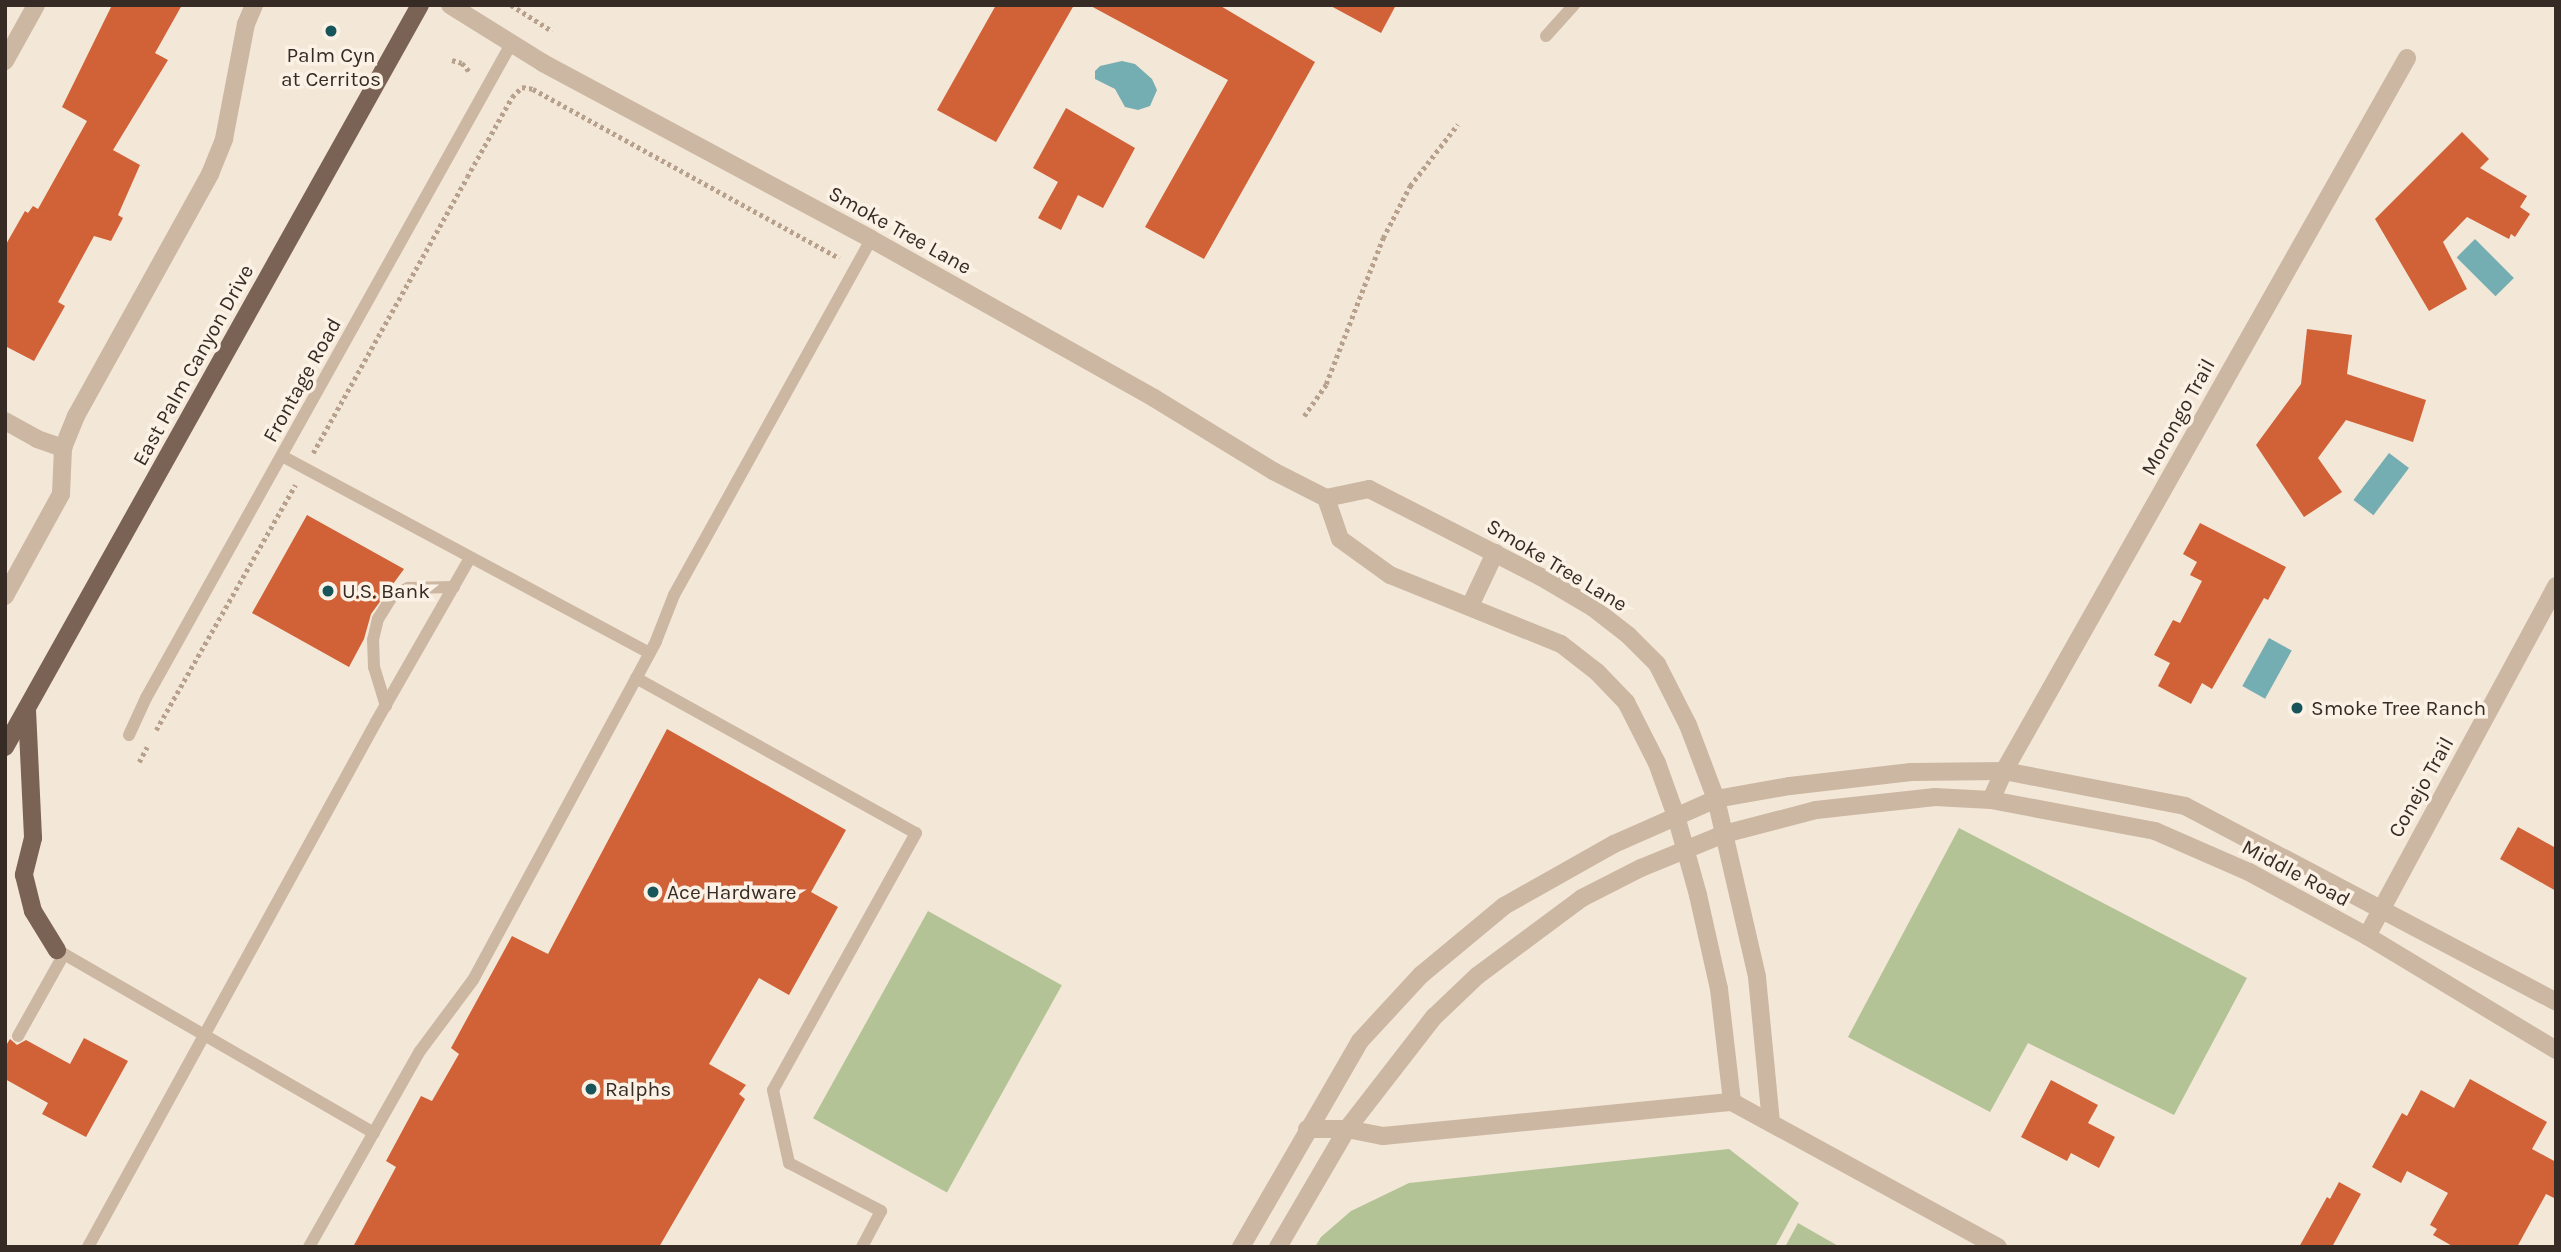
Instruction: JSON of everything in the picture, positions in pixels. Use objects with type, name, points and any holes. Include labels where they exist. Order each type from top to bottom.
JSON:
[{"type":"main road","name":"East Palm Canyon Drive","points":[[5,747],[420,5]]},
{"type":"main road","points":[[27,708],[33,838],[24,875],[33,911],[60,952]]},
{"type":"street","points":[[5,61],[36,5]]},
{"type":"street","points":[[5,596],[61,494],[63,449],[76,416],[210,174],[224,139],[246,24],[254,5]]},
{"type":"street","name":"Smoke Tree Lane","points":[[450,5],[511,44],[871,239],[1326,498],[1369,489],[1495,553],[1592,607],[1628,635],[1657,664],[1688,725],[1716,799],[1757,977],[1771,1122]]},
{"type":"street","name":"Morongo Trail","points":[[1991,800],[2004,771],[2407,58]]},
{"type":"street","points":[[5,421],[63,449]]},
{"type":"street","points":[[1326,498],[1340,539],[1390,575],[1561,644],[1597,672],[1626,702],[1657,763],[1685,849],[1719,989],[1732,1102]]},
{"type":"street","points":[[1470,606],[1495,553]]},
{"type":"street","name":"Conejo Trail","points":[[2367,936],[2556,586]]},
{"type":"street","name":"Middle Road","points":[[1241,1247],[1360,1041],[1421,975],[1504,906],[1614,844],[1716,799],[1790,786],[1911,772],[2004,771],[2185,806],[2556,1002]]},
{"type":"street","name":"Middle Road","points":[[1278,1247],[1347,1129],[1434,1017],[1477,976],[1582,898],[1685,849],[1724,834],[1816,810],[1935,797],[1991,800],[2155,831],[2249,872],[2367,936],[2556,1050]]},
{"type":"street","points":[[1307,1129],[1347,1129],[1383,1136],[1732,1102],[1998,1247]]},
{"type":"lane","points":[[1546,36],[1574,5]]},
{"type":"lane","name":"Frontage Road","points":[[129,734],[146,698],[511,44]]},
{"type":"lane","points":[[310,1247],[420,1051],[473,980],[636,678],[674,595],[871,239]]},
{"type":"lane","points":[[282,456],[649,653]]},
{"type":"lane","points":[[88,1247],[386,706],[471,558]]},
{"type":"lane","points":[[386,706],[374,667],[373,640],[378,620],[393,594],[408,588],[454,587]]},
{"type":"lane","points":[[636,678],[916,833],[773,1090],[789,1163],[881,1211],[862,1247]]},
{"type":"lane","points":[[18,1036],[60,952],[374,1133]]},
{"type":"path","points":[[511,5],[552,31]]},
{"type":"path","points":[[452,60],[462,62],[469,71]]},
{"type":"path","points":[[139,762],[447,211],[512,97],[522,87],[533,89],[855,267]]},
{"type":"path","points":[[1304,416],[1326,384],[1383,238],[1410,186],[1458,124]]},
{"type":"green space","points":[[1959,828],[2247,978],[2174,1115],[2028,1043],[1990,1112],[1848,1037]]},
{"type":"green space","points":[[928,911],[1062,985],[947,1192],[813,1118]]},
{"type":"green space","points":[[1729,1149],[1799,1203],[1775,1247],[1315,1247],[1321,1237],[1351,1211],[1409,1183]]},
{"type":"green space","points":[[1798,1223],[1840,1247],[1785,1247]]},
{"type":"water","points":[[1122,61],[1135,64],[1152,79],[1157,90],[1150,106],[1138,110],[1125,107],[1115,89],[1095,79],[1095,71],[1100,66]]},
{"type":"water","points":[[2475,239],[2514,278],[2496,296],[2457,257]]},
{"type":"water","points":[[2389,453],[2409,468],[2373,515],[2353,500]]},
{"type":"water","points":[[2269,638],[2292,651],[2265,699],[2242,686]]},
{"type":"building","points":[[112,5],[182,5],[155,53],[168,60],[113,150],[140,165],[118,215],[123,218],[111,241],[94,236],[58,302],[65,306],[34,361],[5,346],[5,246],[25,211],[28,213],[33,206],[38,209],[87,121],[62,107]]},
{"type":"building","points":[[996,5],[1074,5],[996,142],[937,110]]},
{"type":"building","points":[[1089,5],[1219,5],[1315,62],[1204,259],[1145,227],[1228,80]]},
{"type":"building","points":[[1329,5],[1396,5],[1381,33]]},
{"type":"building","points":[[1066,108],[1135,148],[1103,208],[1078,195],[1061,230],[1038,218],[1058,182],[1033,168]]},
{"type":"building","points":[[2462,132],[2489,159],[2480,168],[2527,196],[2520,207],[2530,214],[2515,237],[2511,234],[2509,239],[2467,217],[2443,242],[2467,289],[2429,311],[2375,219]]},
{"type":"building","points":[[2307,329],[2352,335],[2347,374],[2426,400],[2413,442],[2346,420],[2318,458],[2342,492],[2304,517],[2256,445],[2301,384]]},
{"type":"building","name":"U.S. Bank","points":[[307,515],[404,569],[371,614],[364,639],[349,667],[252,613]]},
{"type":"building","points":[[2200,523],[2286,567],[2268,600],[2264,598],[2212,689],[2202,683],[2191,704],[2158,686],[2170,663],[2154,655],[2173,620],[2180,623],[2202,581],[2190,575],[2197,562],[2183,554]]},
{"type":"building","points":[[667,729],[846,830],[811,892],[838,907],[789,995],[759,978],[709,1064],[746,1085],[739,1094],[745,1099],[659,1247],[353,1247],[396,1167],[386,1161],[421,1096],[432,1101],[459,1054],[451,1048],[512,936],[548,954]]},
{"type":"building","points":[[2518,827],[2556,848],[2556,891],[2500,859]]},
{"type":"building","points":[[84,1038],[128,1061],[86,1137],[42,1114],[48,1103],[5,1079],[5,1047],[10,1039],[17,1045],[26,1040],[70,1064]]},
{"type":"building","points":[[2470,1079],[2547,1122],[2532,1149],[2556,1162],[2556,1199],[2546,1194],[2517,1247],[2454,1247],[2433,1235],[2437,1229],[2430,1225],[2448,1193],[2407,1171],[2401,1183],[2372,1167],[2402,1113],[2407,1116],[2421,1090],[2454,1108]]},
{"type":"building","points":[[2051,1080],[2098,1105],[2088,1123],[2115,1137],[2099,1168],[2071,1153],[2067,1161],[2021,1137]]},
{"type":"building","points":[[2339,1182],[2361,1194],[2332,1247],[2299,1247],[2327,1197],[2330,1199]]},
{"type":"place","name":"Palm Cyn at Cerritos","points":[[331,31]]},
{"type":"place","name":"U.S. Bank","points":[[328,591]]},
{"type":"place","name":"Smoke Tree Ranch","points":[[2297,708]]},
{"type":"place","name":"Ace Hardware","points":[[653,892]]},
{"type":"place","name":"Ralphs","points":[[591,1089]]}]
